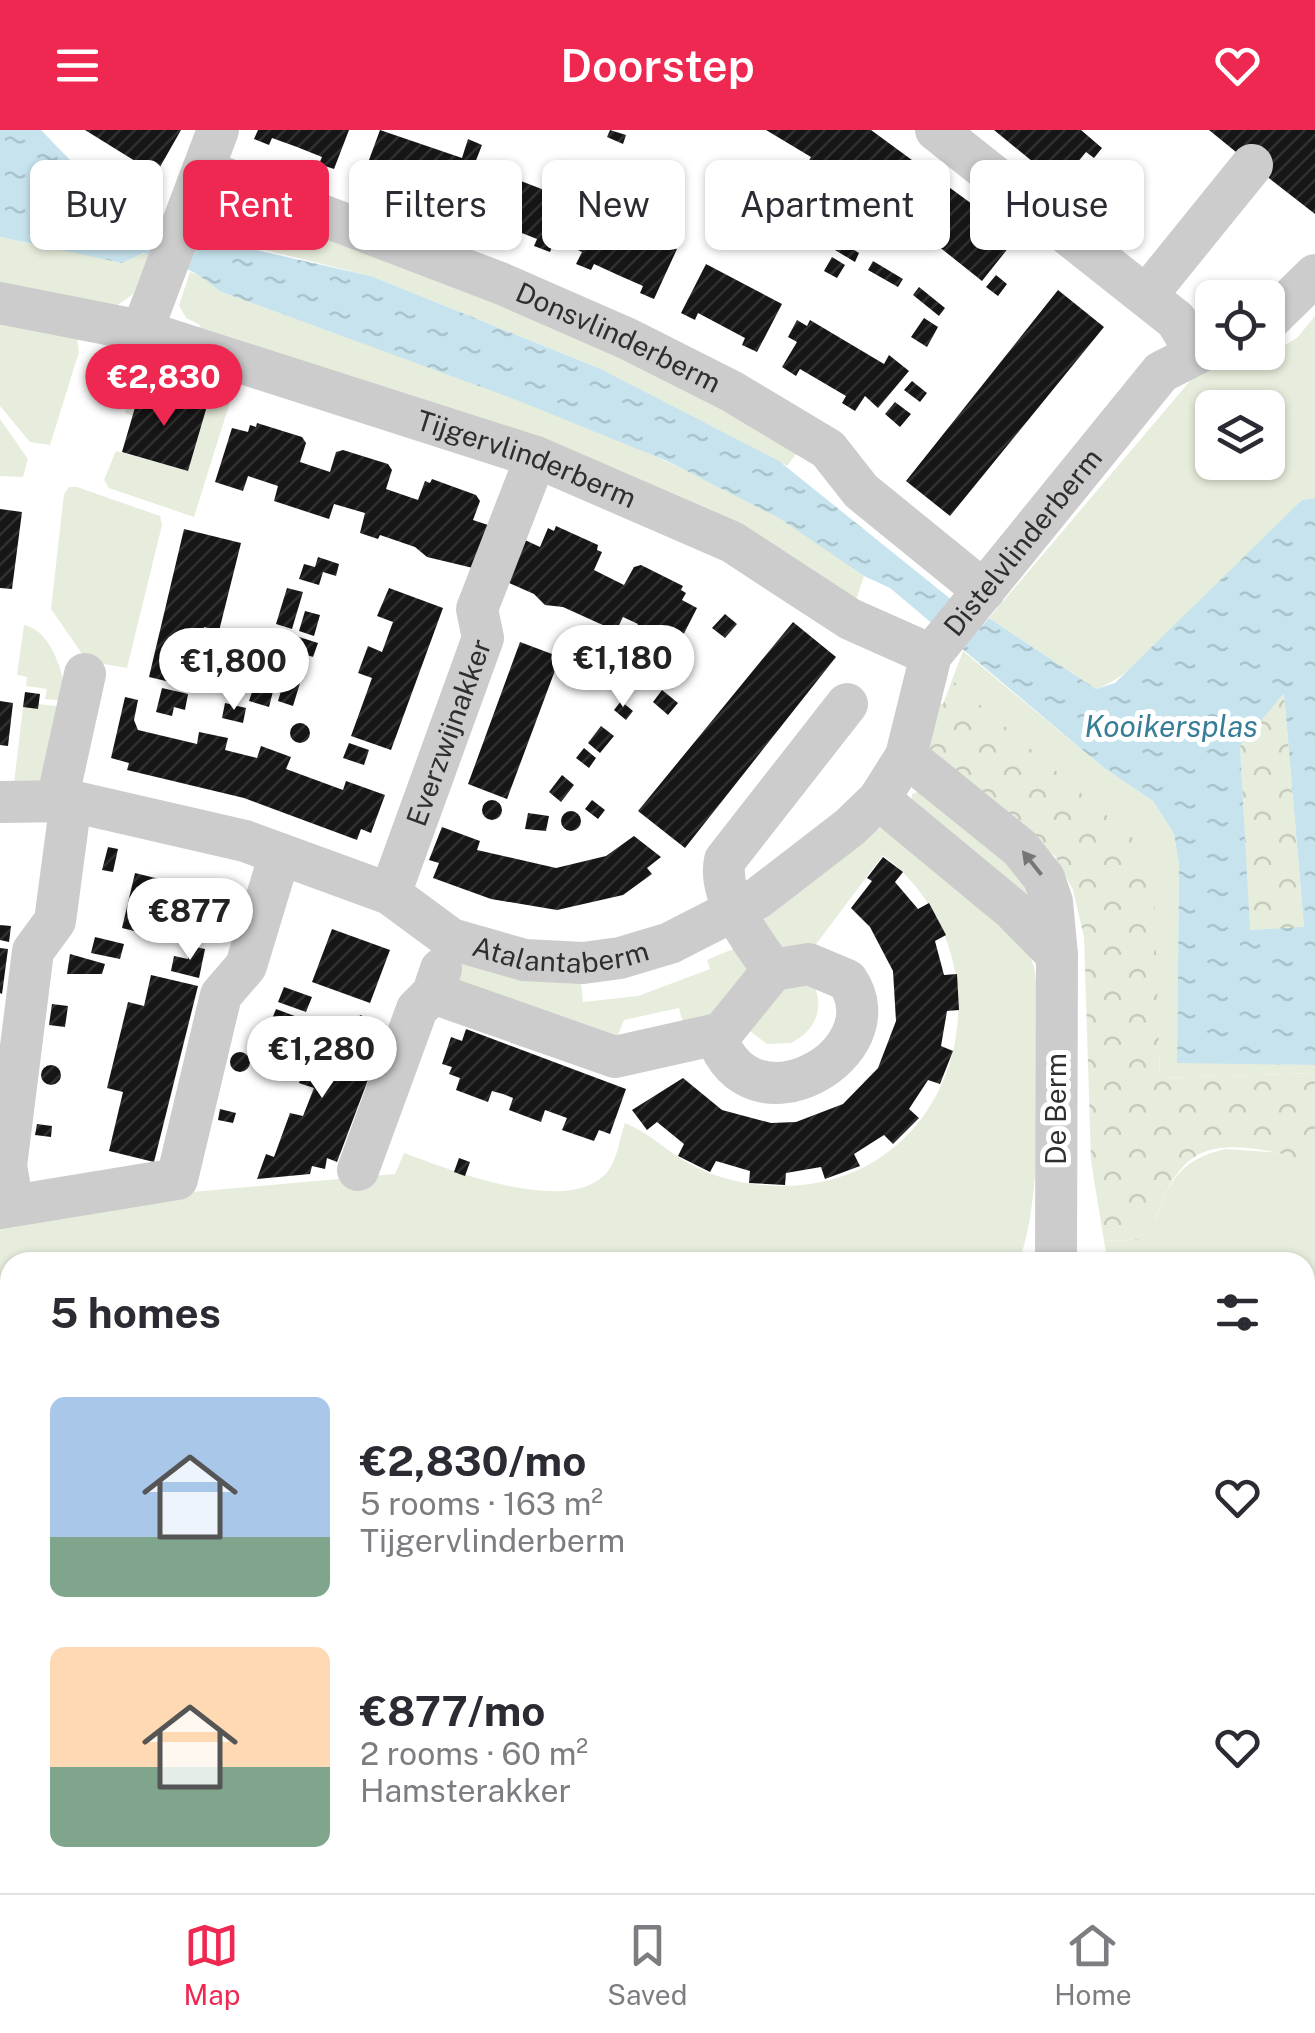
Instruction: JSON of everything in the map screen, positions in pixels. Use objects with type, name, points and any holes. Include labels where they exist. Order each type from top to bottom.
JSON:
[{"type":"street","points":[[207,160],[218,130]]},
{"type":"street","points":[[936,130],[1146,296],[1195,340]]},
{"type":"street","points":[[1146,296],[1252,164]]},
{"type":"street","name":"Donsvlinderberm","points":[[329,218],[500,282],[628,339],[731,392],[828,449],[958,622]]},
{"type":"street","points":[[142,331],[183,221]]},
{"type":"street","points":[[1285,304],[1315,275]]},
{"type":"street","name":"Tijgervlinderberm","points":[[0,303],[142,331],[536,458],[732,542],[838,612],[958,622]]},
{"type":"street","name":"Distelvlinderberm","points":[[893,779],[958,622],[1161,372],[1195,354]]},
{"type":"street","name":"Everzwijnakker","points":[[390,894],[484,638],[477,609],[536,458]]},
{"type":"street","points":[[85,674],[64,801],[55,921],[32,951],[6,1166],[7,1206],[177,1180],[221,995],[246,966],[280,854]]},
{"type":"street","points":[[773,970],[724,879],[729,851],[847,704]]},
{"type":"street","name":"Atalantaberm","points":[[0,802],[26,805],[64,801],[245,842],[390,894],[451,939],[524,960],[583,963],[645,952],[738,911],[832,842],[893,779]]},
{"type":"street","name":"De Berm","points":[[893,779],[1033,862],[1052,902],[1057,955],[1056,1252]]},
{"type":"street","points":[[358,1170],[417,1008],[433,993],[451,939]]},
{"type":"street","points":[[433,993],[609,1056],[716,1036],[727,1029],[773,970],[809,964],[846,980],[856,1003],[844,1048],[826,1068],[804,1079],[762,1082],[736,1071],[716,1036]]},
{"type":"green space","points":[[329,229],[349,237],[349,250],[382,250],[547,317],[802,446],[787,466],[601,369],[371,276],[265,250],[329,250]]},
{"type":"green space","points":[[0,237],[30,244],[30,250],[149,254],[133,294],[118,305],[0,284]]},
{"type":"green space","points":[[190,272],[205,278],[219,291],[502,393],[709,482],[787,523],[864,576],[855,603],[197,335],[200,325],[186,318],[179,305]]},
{"type":"green space","points":[[1315,316],[1315,498],[1302,500],[1171,635],[1116,679],[1096,689],[989,618],[1199,370],[1285,370],[1285,345],[1297,338]]},
{"type":"green space","points":[[0,320],[77,339],[79,352],[50,445],[30,442],[0,406]]},
{"type":"green space","points":[[149,358],[235,386],[194,517],[109,488],[104,480],[116,451],[188,471],[206,405],[142,387],[133,416],[125,413],[138,362]]},
{"type":"green space","points":[[0,419],[28,459],[23,477],[0,476]]},
{"type":"green space","points":[[69,487],[160,516],[162,525],[127,668],[87,661],[51,609],[64,494]]},
{"type":"green space","points":[[24,625],[50,645],[67,701],[45,699],[47,689],[26,686],[27,677],[17,675]]},
{"type":"green space","points":[[963,651],[1104,768],[1153,801],[1174,834],[1179,865],[1177,1062],[1315,1065],[1315,1073],[1160,1078],[1152,856],[952,680]]},
{"type":"green space","points":[[952,680],[1153,856],[1160,1078],[1315,1073],[1315,1164],[1254,1149],[1206,1151],[1177,1174],[1148,1239],[1104,1241],[1091,1161],[1084,937],[1073,890],[1055,856],[940,770],[927,746],[933,702],[943,704]]},
{"type":"green space","points":[[1284,692],[1304,928],[1249,930],[1240,746]]},
{"type":"green space","points":[[23,707],[65,707],[46,783],[13,792]]},
{"type":"green space","points":[[923,790],[1011,852],[1046,909],[911,805],[912,794]]},
{"type":"green space","points":[[882,828],[1027,948],[1034,967],[1039,1118],[1032,1205],[1021,1252],[0,1252],[0,1219],[147,1196],[395,1174],[404,1153],[511,1186],[570,1190],[593,1183],[610,1168],[625,1123],[700,1169],[727,1179],[783,1186],[844,1176],[893,1149],[929,1109],[951,1060],[958,1006],[950,951],[925,899],[883,855],[814,947],[805,952],[771,945],[757,923],[871,831]]},
{"type":"green space","points":[[740,946],[753,968],[722,1018],[684,1027],[679,1008],[624,1020],[615,1043],[457,994],[458,962],[581,983],[583,1002],[638,996],[710,969],[707,960]]},
{"type":"green space","points":[[788,983],[815,987],[815,1020],[806,1033],[791,1043],[767,1044],[750,1031]]},
{"type":"green space","points":[[1225,1149],[1285,1153],[1315,1164],[1315,1252],[1106,1252],[1104,1241],[1148,1239],[1173,1181],[1207,1155]]},
{"type":"water","name":"Kooikersplas","points":[[0,130],[41,130],[70,160],[30,160],[30,243],[0,237]]},
{"type":"water","name":"Kooikersplas","points":[[163,220],[183,233],[183,250],[256,250],[371,276],[601,369],[779,461],[983,625],[989,618],[1096,689],[1115,683],[1302,500],[1315,498],[1315,1065],[1177,1063],[1179,865],[1174,834],[1153,801],[1104,768],[890,588],[864,576],[779,518],[667,461],[514,399],[219,291],[193,272],[163,259],[143,253],[122,263],[61,250],[163,250]],"holes":[[[1284,693],[1304,927],[1250,930],[1240,746]]]},
{"type":"building","points":[[85,130],[181,130],[163,162],[133,160]]},
{"type":"building","points":[[258,130],[349,130],[334,169],[329,167],[329,160],[321,160],[322,157],[297,147],[272,138],[269,145],[254,139]]},
{"type":"building","points":[[380,130],[462,158],[468,139],[482,145],[476,160],[369,160]]},
{"type":"building","points":[[610,130],[626,135],[623,144],[607,137]]},
{"type":"building","points":[[766,130],[871,130],[912,160],[809,160],[811,157]]},
{"type":"building","points":[[994,130],[1081,130],[1102,148],[1094,158],[1086,152],[1080,160],[1031,160]]},
{"type":"building","points":[[1209,130],[1315,130],[1315,214],[1252,165]]},
{"type":"building","points":[[522,181],[542,189],[542,249],[534,246],[537,239],[522,233]]},
{"type":"building","points":[[950,188],[970,203],[970,250],[1007,250],[982,281],[943,250],[950,250]]},
{"type":"building","points":[[578,250],[677,250],[654,299],[640,293],[643,286],[594,264],[591,270],[576,264],[582,252]]},
{"type":"building","points":[[835,250],[854,250],[859,253],[855,262]]},
{"type":"building","points":[[832,257],[845,265],[837,278],[824,271]]},
{"type":"building","points":[[873,261],[903,279],[898,287],[868,270]]},
{"type":"building","points":[[706,264],[782,304],[757,352],[742,345],[745,338],[698,313],[695,320],[681,313]]},
{"type":"building","points":[[996,275],[1007,284],[998,296],[986,287]]},
{"type":"building","points":[[919,287],[945,308],[939,316],[913,295]]},
{"type":"building","points":[[1058,290],[1104,327],[950,516],[906,481]]},
{"type":"building","points":[[924,318],[938,327],[927,347],[911,337]]},
{"type":"building","points":[[797,320],[807,326],[810,320],[884,364],[889,355],[909,371],[878,408],[865,396],[855,411],[842,403],[846,396],[800,369],[796,376],[782,367],[797,342],[788,337]]},
{"type":"building","points":[[912,381],[927,393],[920,402],[904,390]]},
{"type":"building","points":[[141,387],[207,406],[188,471],[122,452]]},
{"type":"building","points":[[895,402],[911,414],[900,427],[885,414]]},
{"type":"building","points":[[257,423],[302,437],[306,443],[300,462],[330,472],[336,452],[343,450],[388,464],[392,470],[386,489],[418,500],[425,481],[430,483],[432,479],[476,495],[480,501],[473,520],[488,525],[473,568],[427,557],[415,547],[380,535],[378,539],[360,533],[365,513],[334,504],[329,519],[274,501],[278,486],[248,476],[243,491],[215,482],[232,428],[248,432],[250,425],[256,427]]},
{"type":"building","points":[[0,509],[22,512],[12,589],[0,588]]},
{"type":"building","points":[[556,526],[598,545],[597,550],[602,552],[594,570],[624,585],[634,567],[641,565],[683,586],[681,590],[686,593],[682,600],[697,608],[671,659],[631,639],[638,624],[623,617],[616,631],[563,607],[545,605],[534,594],[507,582],[525,540],[540,547],[548,528],[554,531]]},
{"type":"building","points":[[184,529],[241,543],[219,631],[204,627],[197,657],[211,660],[204,690],[149,677]]},
{"type":"building","points":[[318,557],[339,564],[336,576],[323,572],[319,585],[299,579],[304,564],[315,567]]},
{"type":"building","points":[[287,588],[303,592],[292,629],[276,624]]},
{"type":"building","points":[[389,588],[443,608],[391,750],[351,736],[372,678],[358,673],[368,646],[382,652],[393,622],[377,616]]},
{"type":"building","points":[[305,611],[320,615],[314,636],[299,631]]},
{"type":"building","points":[[725,614],[737,624],[725,638],[712,628]]},
{"type":"building","points":[[793,622],[836,657],[685,848],[638,811]]},
{"type":"building","points":[[274,632],[290,637],[285,649],[270,645]]},
{"type":"building","points":[[296,636],[318,643],[313,657],[292,650]]},
{"type":"building","points":[[520,642],[560,657],[507,799],[468,784]]},
{"type":"building","points":[[263,659],[280,664],[269,707],[249,701]]},
{"type":"building","points":[[288,668],[303,673],[293,706],[278,701]]},
{"type":"building","points":[[162,688],[188,694],[185,710],[174,707],[172,716],[156,712]]},
{"type":"building","points":[[662,690],[678,703],[668,715],[653,702]]},
{"type":"building","points":[[25,692],[40,694],[38,709],[23,707]]},
{"type":"building","points":[[125,697],[138,700],[134,720],[138,730],[197,744],[199,732],[228,738],[225,750],[257,758],[261,746],[291,757],[286,769],[343,790],[346,781],[385,795],[371,833],[361,829],[357,840],[244,798],[127,770],[129,763],[111,758]]},
{"type":"building","points":[[0,701],[13,703],[8,746],[0,745]]},
{"type":"building","points":[[621,701],[633,711],[626,720],[614,710]]},
{"type":"building","points":[[225,703],[246,708],[243,723],[222,718]]},
{"type":"building","points":[[296,723],[304,723],[310,733],[304,743],[296,743],[290,737],[290,729]]},
{"type":"building","points":[[601,726],[614,736],[600,753],[588,743]]},
{"type":"building","points":[[349,743],[369,750],[364,765],[343,758]]},
{"type":"building","points":[[584,748],[596,758],[589,768],[576,758]]},
{"type":"building","points":[[562,775],[574,785],[561,802],[549,792]]},
{"type":"building","points":[[488,800],[496,800],[502,810],[496,820],[488,820],[482,814],[482,806]]},
{"type":"building","points":[[592,800],[605,810],[598,819],[585,809]]},
{"type":"building","points":[[567,811],[575,811],[581,821],[575,831],[567,831],[561,825],[561,817]]},
{"type":"building","points":[[528,813],[549,816],[546,831],[525,829]]},
{"type":"building","points":[[442,827],[480,841],[477,850],[556,868],[606,856],[634,836],[661,857],[647,868],[652,874],[623,895],[557,910],[491,899],[433,878],[439,863],[429,860]]},
{"type":"building","points":[[108,847],[118,849],[113,872],[102,870]]},
{"type":"building","points":[[883,857],[903,872],[895,882],[918,909],[929,903],[946,935],[935,941],[944,975],[957,974],[959,1010],[947,1011],[941,1046],[953,1051],[940,1084],[928,1080],[909,1109],[919,1118],[893,1144],[884,1135],[854,1154],[860,1166],[825,1179],[821,1167],[786,1173],[785,1185],[749,1183],[750,1171],[716,1161],[710,1172],[678,1156],[684,1144],[657,1122],[647,1130],[632,1110],[683,1078],[722,1110],[771,1123],[796,1122],[843,1104],[878,1068],[896,1021],[893,971],[870,927],[851,908],[872,881],[867,878]]},
{"type":"building","points":[[135,873],[196,888],[183,943],[122,928]]},
{"type":"building","points":[[0,925],[11,926],[9,942],[0,940]]},
{"type":"building","points":[[332,929],[390,950],[370,1003],[312,982]]},
{"type":"building","points":[[95,937],[124,944],[120,959],[91,953]]},
{"type":"building","points":[[191,946],[205,949],[199,978],[171,971],[174,956],[188,959]]},
{"type":"building","points":[[0,948],[8,949],[2,994],[0,993]]},
{"type":"building","points":[[70,954],[105,964],[102,974],[67,974]]},
{"type":"building","points":[[151,975],[198,986],[154,1162],[109,1151],[123,1092],[107,1088],[128,1002],[144,1006]]},
{"type":"building","points":[[284,987],[312,997],[306,1012],[278,1002]]},
{"type":"building","points":[[52,1004],[68,1006],[65,1027],[49,1025]]},
{"type":"building","points":[[276,1009],[380,1048],[337,1162],[327,1158],[325,1169],[312,1166],[310,1174],[257,1179],[266,1154],[274,1157],[290,1113],[303,1116],[314,1088],[299,1083],[309,1056],[324,1061],[330,1043],[284,1029],[285,1024],[272,1019]]},
{"type":"building","points":[[360,1015],[387,1025],[383,1041],[355,1030]]},
{"type":"building","points":[[466,1029],[626,1089],[610,1134],[599,1130],[594,1141],[562,1130],[567,1118],[545,1110],[541,1122],[509,1110],[513,1098],[503,1094],[492,1091],[488,1102],[456,1090],[460,1078],[449,1074],[452,1067],[442,1064],[451,1037],[462,1041]]},
{"type":"building","points":[[236,1052],[244,1052],[250,1062],[244,1072],[236,1072],[230,1066],[230,1058]]},
{"type":"building","points":[[51,1065],[61,1075],[51,1085],[41,1075]]},
{"type":"building","points":[[220,1109],[236,1113],[233,1123],[218,1120]]},
{"type":"building","points":[[37,1124],[52,1126],[51,1137],[35,1135]]},
{"type":"building","points":[[459,1158],[470,1162],[465,1176],[454,1172]]}]
